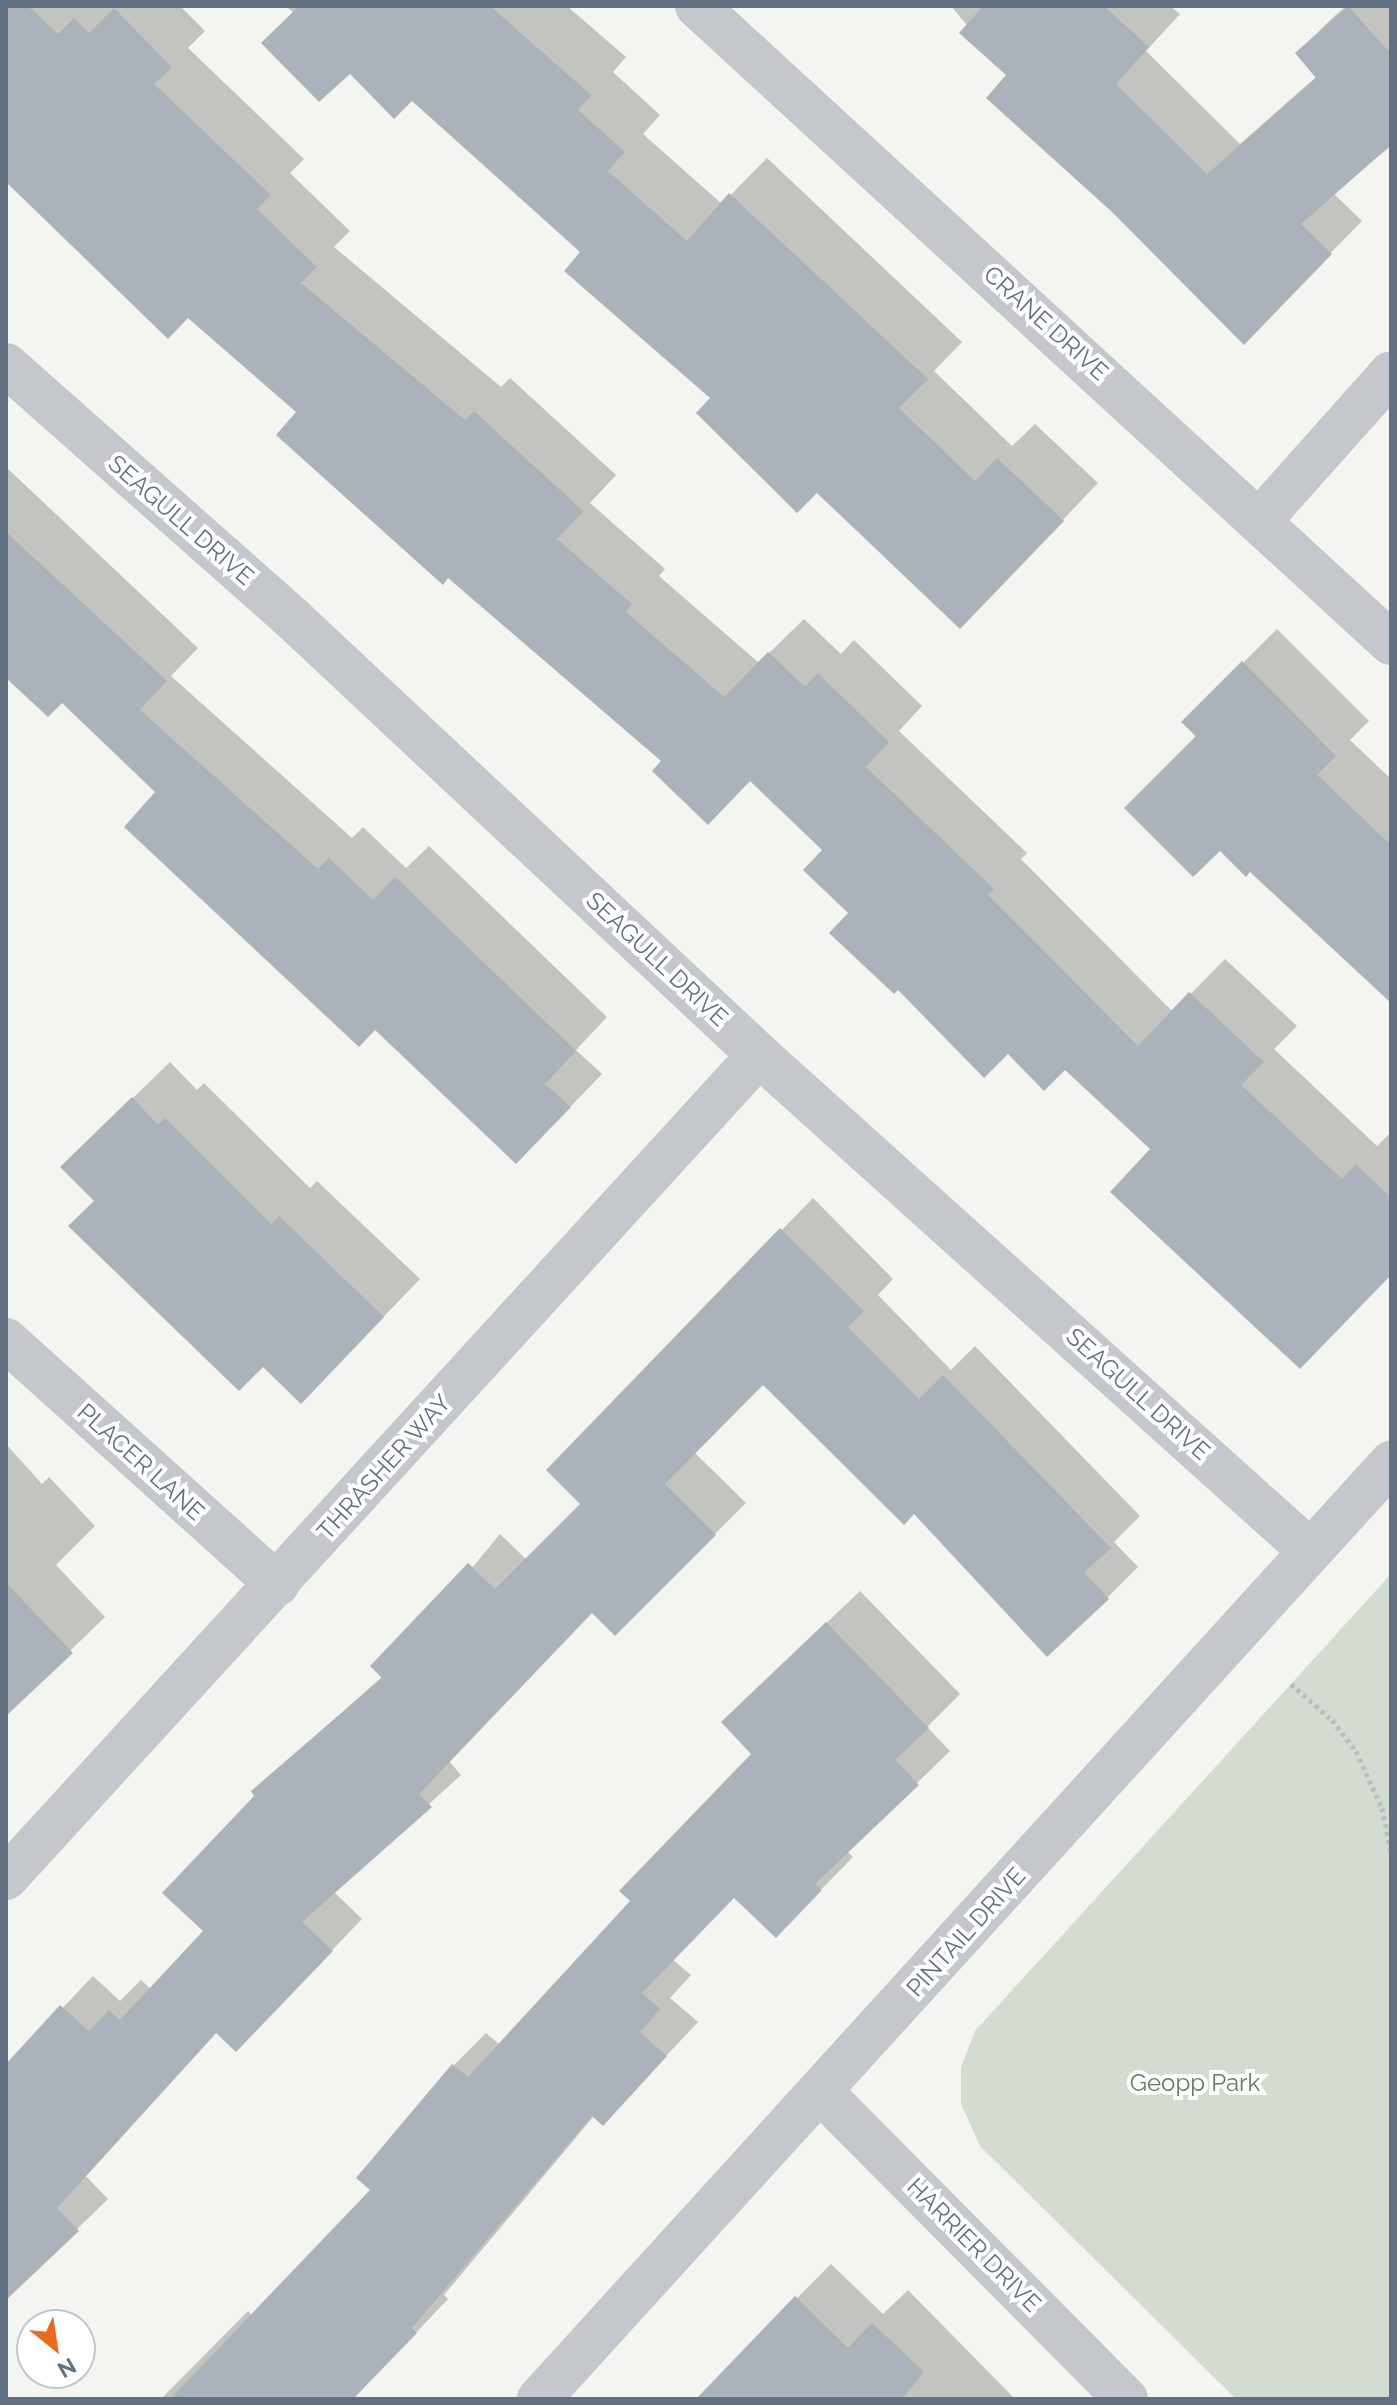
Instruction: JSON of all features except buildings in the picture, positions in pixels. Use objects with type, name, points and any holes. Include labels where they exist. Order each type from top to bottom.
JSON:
[{"type":"street","name":"CRANE DRIVE","points":[[697,6],[1261,519],[1391,643]]},
{"type":"street","name":"SEAGULL DRIVE","points":[[6,365],[293,619],[759,1055],[1310,1551]]},
{"type":"street","points":[[1261,519],[1391,373]]},
{"type":"street","name":"THRASHER WAY","points":[[6,1878],[759,1055]]},
{"type":"street","name":"PLACER LANE","points":[[6,1340],[277,1584]]},
{"type":"street","name":"PINTAIL DRIVE","points":[[539,2399],[1391,1463]]},
{"type":"street","name":"HARRIER DRIVE","points":[[821,2092],[1126,2399]]},
{"type":"path","points":[[1291,1684],[1332,1720],[1356,1751],[1382,1808],[1391,1852]]},
{"type":"green space","name":"Geopp Park","points":[[1391,1574],[1391,2399],[1236,2399],[980,2146],[961,2104],[961,2067],[975,2031]]}]
